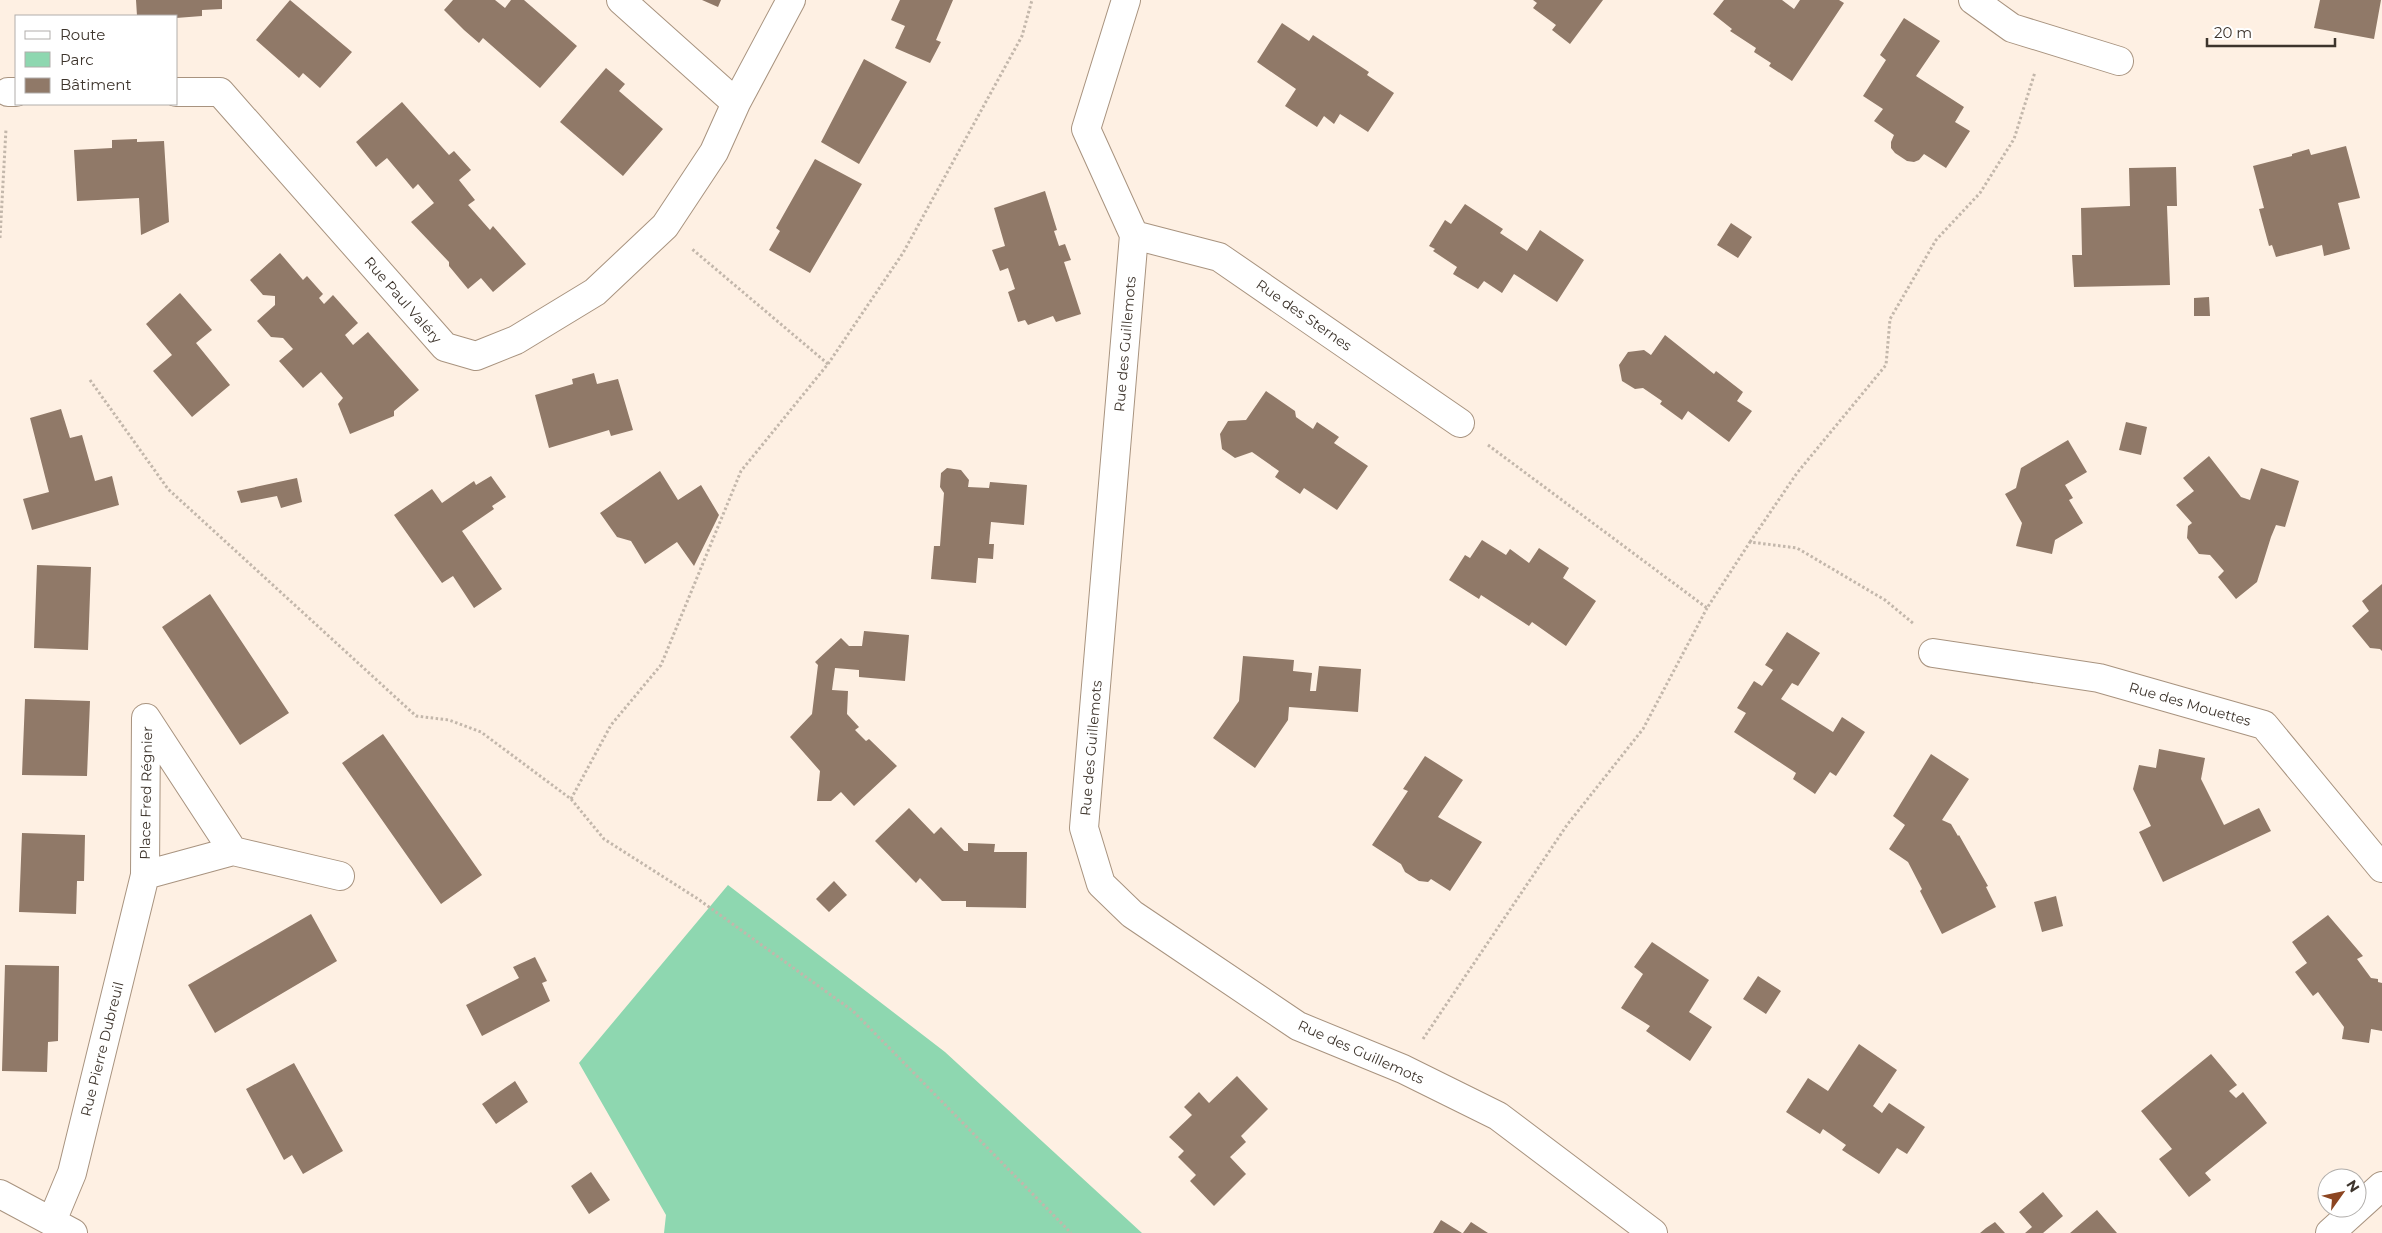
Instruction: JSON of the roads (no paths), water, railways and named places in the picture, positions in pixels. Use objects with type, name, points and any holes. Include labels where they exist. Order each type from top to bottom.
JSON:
[{"type":"street","points":[[621,0],[736,102]]},
{"type":"street","name":"Rue Paul Valéry","points":[[178,92],[220,92],[445,347],[476,356],[516,340],[595,292],[665,226],[714,152],[736,102],[791,0]]},
{"type":"street","name":"Rue des Guillemots","points":[[1126,0],[1086,129],[1134,235],[1084,828],[1101,884],[1132,914],[1298,1026],[1403,1069],[1498,1116],[1653,1233]]},
{"type":"street","points":[[1974,0],[2012,28],[2118,61]]},
{"type":"street","name":"Rue des Sternes","points":[[1134,235],[1219,257],[1460,424]]},
{"type":"street","name":"Rue des Mouettes","points":[[1933,653],[2099,678],[2264,725],[2382,868]]},
{"type":"street","name":"Place Fred Régnier","points":[[233,852],[146,718],[145,875],[233,852],[340,876]]},
{"type":"street","name":"Rue Pierre Dubreuil","points":[[62,1227],[72,1173],[145,875]]},
{"type":"street","points":[[2330,1233],[2382,1186]]},
{"type":"street","points":[[0,1194],[62,1227]]}]
